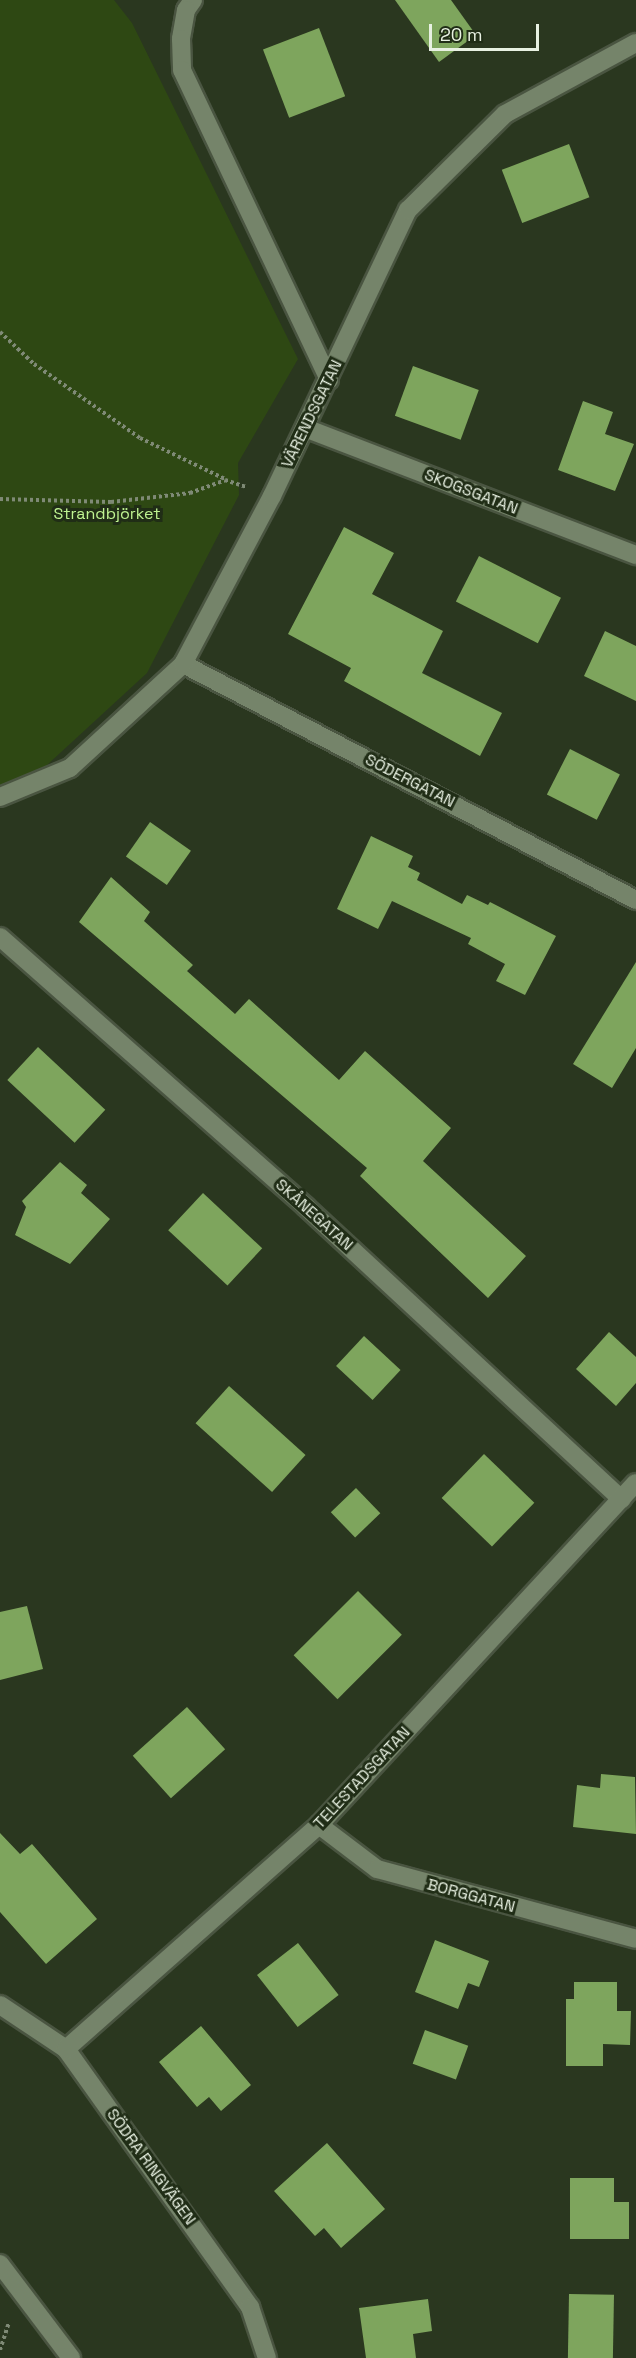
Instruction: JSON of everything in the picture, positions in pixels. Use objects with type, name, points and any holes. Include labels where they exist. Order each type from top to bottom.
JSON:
[{"type":"street","points":[[194,0],[186,10],[181,39],[182,70],[329,380]]},
{"type":"street","name":"VÄRENDSGATAN","points":[[0,797],[70,768],[183,664],[272,496],[408,210],[505,114],[636,43]]},
{"type":"street","name":"SKOGSGATAN","points":[[305,428],[636,555]]},
{"type":"street","name":"SÖDERGATAN","points":[[183,664],[636,900]]},
{"type":"street","name":"SKÅNEGATAN","points":[[0,937],[306,1207],[621,1499]]},
{"type":"street","name":"TELESTADSGATAN","points":[[66,2049],[319,1825],[636,1483]]},
{"type":"street","name":"BORGGATAN","points":[[319,1825],[377,1869],[636,1939]]},
{"type":"street","name":"SÖDRA RINGVÄGEN","points":[[0,2005],[66,2049],[250,2307],[267,2358]]},
{"type":"street","points":[[0,2264],[71,2358]]},
{"type":"path","points":[[0,332],[34,364],[140,438],[225,480],[272,496]]},
{"type":"path","points":[[0,499],[111,502],[190,493],[225,480]]},
{"type":"green space","name":"Strandbjörket","points":[[0,0],[114,0],[132,23],[298,359],[238,463],[239,495],[147,673],[34,777],[0,791]]},
{"type":"building","points":[[395,0],[451,0],[476,35],[439,62]]},
{"type":"building","points":[[319,28],[345,96],[289,118],[263,50]]},
{"type":"building","points":[[569,144],[589,197],[522,223],[502,170]]},
{"type":"building","points":[[413,366],[479,390],[461,440],[395,416]]},
{"type":"building","points":[[583,401],[613,412],[605,434],[634,444],[615,491],[558,470]]},
{"type":"building","points":[[344,527],[394,553],[372,594],[443,631],[422,673],[502,713],[480,756],[344,681],[351,668],[288,634]]},
{"type":"building","points":[[479,556],[561,598],[538,643],[456,601]]},
{"type":"building","points":[[605,631],[636,646],[636,701],[584,676]]},
{"type":"building","points":[[570,749],[620,774],[597,820],[547,794]]},
{"type":"building","points":[[150,822],[191,851],[167,885],[126,856]]},
{"type":"building","points":[[371,836],[413,856],[408,867],[420,873],[417,880],[462,904],[467,895],[488,905],[490,902],[556,936],[525,995],[496,981],[505,964],[468,944],[471,938],[392,901],[378,929],[337,909]]},
{"type":"building","points":[[111,877],[150,912],[144,921],[193,965],[187,971],[235,1014],[249,999],[339,1080],[365,1051],[451,1128],[423,1161],[526,1256],[488,1298],[360,1176],[367,1168],[79,922]]},
{"type":"building","points":[[636,962],[636,1048],[612,1088],[573,1064]]},
{"type":"building","points":[[38,1047],[105,1110],[75,1143],[7,1080]]},
{"type":"building","points":[[60,1162],[87,1185],[81,1193],[110,1219],[70,1264],[15,1235],[26,1207],[22,1201]]},
{"type":"building","points":[[203,1193],[262,1248],[227,1286],[168,1230]]},
{"type":"building","points":[[609,1332],[636,1357],[636,1383],[616,1406],[576,1369]]},
{"type":"building","points":[[364,1336],[401,1370],[373,1400],[336,1366]]},
{"type":"building","points":[[229,1386],[306,1455],[272,1492],[196,1423]]},
{"type":"building","points":[[484,1454],[534,1503],[492,1547],[442,1498]]},
{"type":"building","points":[[356,1488],[380,1513],[355,1537],[331,1512]]},
{"type":"building","points":[[358,1591],[402,1635],[337,1699],[294,1655]]},
{"type":"building","points":[[27,1606],[43,1669],[0,1680],[0,1612]]},
{"type":"building","points":[[187,1707],[225,1749],[171,1798],[133,1756]]},
{"type":"building","points":[[601,1774],[635,1777],[636,1834],[573,1827],[577,1785],[600,1788]]},
{"type":"building","points":[[0,1833],[20,1854],[32,1844],[97,1919],[46,1964],[0,1912]]},
{"type":"building","points":[[435,1940],[489,1961],[479,1987],[468,1983],[458,2009],[415,1992]]},
{"type":"building","points":[[298,1943],[339,1995],[298,2027],[257,1975]]},
{"type":"building","points":[[574,1982],[617,1982],[617,2011],[631,2011],[630,2045],[603,2044],[603,2066],[566,2066],[566,1999],[574,1999]]},
{"type":"building","points":[[201,2026],[251,2085],[221,2111],[209,2097],[197,2107],[159,2062]]},
{"type":"building","points":[[425,2030],[468,2046],[456,2080],[413,2064]]},
{"type":"building","points":[[327,2143],[385,2209],[341,2248],[324,2228],[315,2236],[274,2191]]},
{"type":"building","points":[[570,2178],[614,2178],[614,2202],[629,2202],[629,2239],[570,2239]]},
{"type":"building","points":[[569,2294],[614,2295],[613,2358],[568,2358]]},
{"type":"building","points":[[428,2299],[432,2331],[413,2334],[416,2358],[366,2358],[359,2308]]}]
